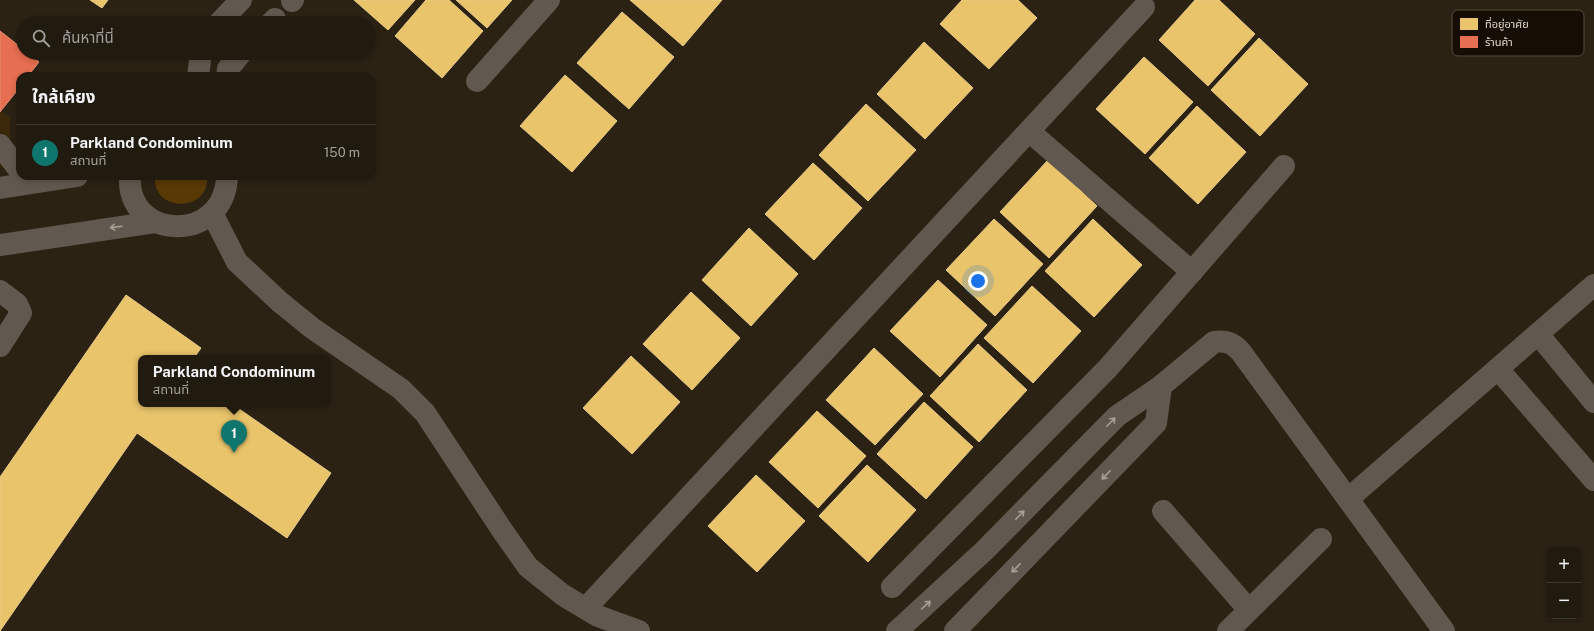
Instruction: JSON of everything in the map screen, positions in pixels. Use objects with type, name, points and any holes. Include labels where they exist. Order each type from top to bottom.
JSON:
[{"type":"street","points":[[226,16],[241,0]]},
{"type":"street","points":[[477,82],[549,0]]},
{"type":"street","points":[[586,608],[1030,132],[1144,7]]},
{"type":"street","points":[[199,72],[200,60]]},
{"type":"street","points":[[228,72],[228,69],[235,60]]},
{"type":"street","points":[[1030,132],[1192,272]]},
{"type":"street","points":[[0,145],[16,165]]},
{"type":"street","points":[[892,587],[1108,368],[1284,166]]},
{"type":"street","points":[[0,188],[18,180]]},
{"type":"street","points":[[130,180],[134,199],[142,212],[155,222],[178,228],[190,226],[206,219],[217,208],[225,193],[227,180]]},
{"type":"street","points":[[212,213],[237,262],[242,267],[280,302],[312,328],[401,389],[425,414],[528,567],[563,595],[598,616],[639,631]]},
{"type":"street","points":[[0,245],[155,222]]},
{"type":"street","points":[[1348,499],[1594,285]]},
{"type":"street","points":[[0,291],[17,304],[21,313],[0,346]]},
{"type":"street","points":[[1538,334],[1594,402]]},
{"type":"street","points":[[897,631],[984,551],[1117,416],[1161,386],[1214,342],[1222,340],[1235,346],[1444,631]]},
{"type":"street","points":[[1498,369],[1594,480]]},
{"type":"street","points":[[955,631],[1156,423],[1161,386]]},
{"type":"street","points":[[1164,511],[1249,610]]},
{"type":"street","points":[[1230,630],[1321,539]]},
{"type":"shaded area","points":[[0,111],[10,117],[10,166],[0,167]]},
{"type":"shaded area","points":[[156,180],[207,180],[206,188],[200,197],[192,202],[181,204],[171,202],[162,197],[157,188]]},
{"type":"building: ที่อยู่อาศัย","points":[[90,0],[108,0],[102,8]]},
{"type":"building: ที่อยู่อาศัย","points":[[354,0],[415,0],[388,30],[376,19],[376,16],[372,16]]},
{"type":"building: ที่อยู่อาศัย","points":[[426,0],[449,0],[483,31],[442,78],[395,36]]},
{"type":"building: ที่อยู่อาศัย","points":[[456,0],[512,0],[487,28]]},
{"type":"building: ที่อยู่อาศัย","points":[[630,0],[722,0],[683,46]]},
{"type":"building: ที่อยู่อาศัย","points":[[962,0],[1018,0],[1037,18],[989,69],[940,24]]},
{"type":"building: ที่อยู่อาศัย","points":[[1195,0],[1219,0],[1255,34],[1208,86],[1159,40]]},
{"type":"building: ที่อยู่อาศัย","points":[[622,12],[674,57],[629,109],[577,63]]},
{"type":"building: ที่อยู่อาศัย","points":[[1259,38],[1308,84],[1260,136],[1211,90]]},
{"type":"building: ที่อยู่อาศัย","points":[[924,42],[973,88],[925,139],[877,94]]},
{"type":"building: ที่อยู่อาศัย","points":[[1144,57],[1193,102],[1145,154],[1096,109]]},
{"type":"building: ที่อยู่อาศัย","points":[[565,75],[617,121],[572,172],[520,126]]},
{"type":"building: ที่อยู่อาศัย","points":[[866,104],[916,150],[868,201],[819,155]]},
{"type":"building: ที่อยู่อาศัย","points":[[1197,106],[1246,152],[1198,204],[1149,158]]},
{"type":"building: ที่อยู่อาศัย","points":[[1048,160],[1097,206],[1049,258],[1000,212]]},
{"type":"building: ที่อยู่อาศัย","points":[[813,163],[862,208],[814,260],[765,214]]},
{"type":"building: ที่อยู่อาศัย","points":[[994,219],[1043,264],[995,316],[946,270]]},
{"type":"building: ที่อยู่อาศัย","points":[[1093,219],[1142,265],[1094,317],[1045,271]]},
{"type":"building: ที่อยู่อาศัย","points":[[749,228],[798,274],[751,326],[702,280]]},
{"type":"building: ที่อยู่อาศัย","points":[[938,280],[987,325],[940,377],[890,331]]},
{"type":"building: ที่อยู่อาศัย","points":[[1032,286],[1081,331],[1033,383],[984,338]]},
{"type":"building: ที่อยู่อาศัย","points":[[691,292],[740,338],[692,390],[643,344]]},
{"type":"building: ที่อยู่อาศัย","points":[[126,295],[201,348],[196,355],[138,355],[138,407],[236,407],[331,473],[287,538],[137,433],[0,631],[0,477]]},
{"type":"building: ที่อยู่อาศัย","points":[[978,344],[1027,390],[979,442],[930,396]]},
{"type":"building: ที่อยู่อาศัย","points":[[874,348],[923,394],[875,445],[826,400]]},
{"type":"building: ที่อยู่อาศัย","points":[[631,356],[680,402],[632,454],[583,408]]},
{"type":"building: ที่อยู่อาศัย","points":[[924,402],[973,447],[926,499],[877,454]]},
{"type":"building: ที่อยู่อาศัย","points":[[817,411],[866,456],[818,508],[769,462]]},
{"type":"building: ที่อยู่อาศัย","points":[[867,465],[916,510],[868,562],[819,516]]},
{"type":"building: ที่อยู่อาศัย","points":[[756,475],[805,521],[757,572],[708,526]]},
{"type":"building: ร้านค้า","points":[[0,31],[16,44],[16,60],[37,60],[39,62],[31,72],[16,72],[16,92],[0,112]]},
{"type":"place","name":"Parkland Condominum","points":[[234,453]]}]
